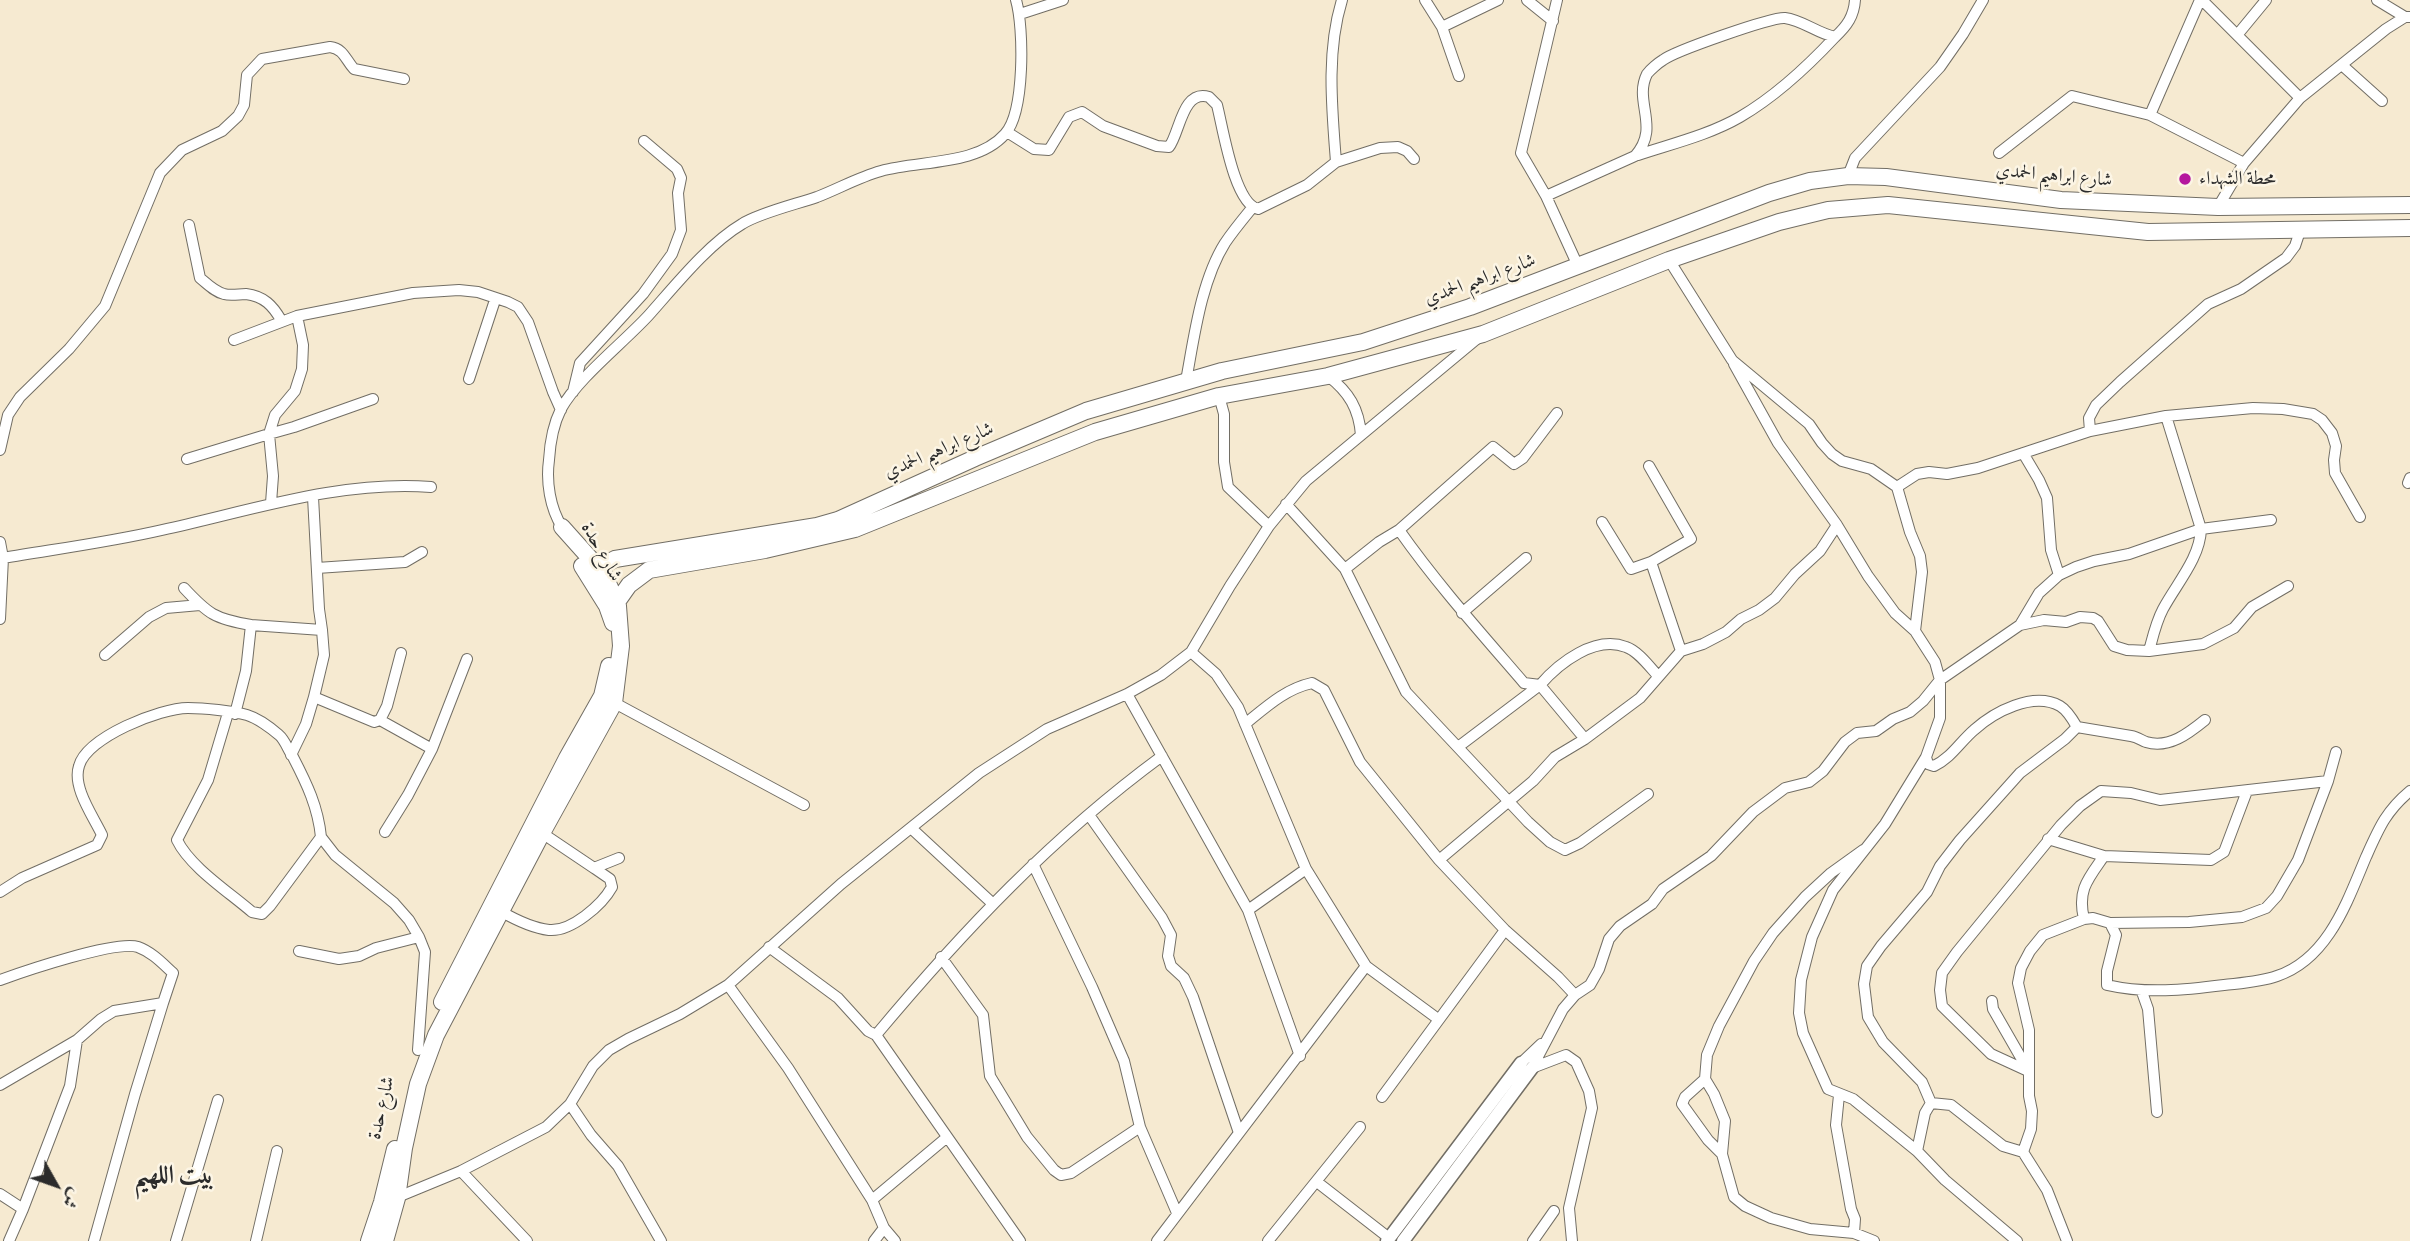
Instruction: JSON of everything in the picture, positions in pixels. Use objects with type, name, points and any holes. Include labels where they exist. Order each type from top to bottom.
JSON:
[{"type":"main road","name":"شارع ابراهيم الحمدي","points":[[592,570],[615,559],[817,526],[838,520],[875,501],[1086,411],[1259,362],[1363,342],[1470,307],[1769,193],[1810,181],[1848,176],[1886,177],[2061,200],[2152,205],[2410,205]]},
{"type":"main road","points":[[617,602],[629,585],[649,570],[765,550],[842,532],[881,520],[1095,432],[1219,396],[1328,376],[1483,334],[1669,260],[1791,219],[1828,210],[1888,205],[2148,232],[2410,228]]},
{"type":"main road","points":[[2148,232],[2152,205]]},
{"type":"main road","points":[[1259,362],[1263,388]]},
{"type":"main road","points":[[875,501],[881,520]]},
{"type":"main road","name":"شارع حدة","points":[[497,909],[567,758],[608,699],[607,680],[613,624],[592,570],[577,544],[562,527]]},
{"type":"main road","name":"شارع حدة","points":[[412,1091],[431,1034],[497,909],[542,832],[608,699],[621,646],[617,602],[610,584],[592,570],[568,544],[562,527]]},
{"type":"main road","points":[[762,533],[765,550]]},
{"type":"main road","points":[[577,544],[593,554],[615,559]]},
{"type":"main road","name":"شارع حدة","points":[[384,1241],[390,1200],[404,1148],[418,1050],[431,1034]]},
{"type":"main road","name":"شارع حدة","points":[[369,1241],[390,1200]]},
{"type":"street","points":[[562,527],[555,515],[547,476],[551,438],[561,410],[573,392],[700,258],[743,223],[880,171],[970,156],[993,145],[1007,132],[1017,102],[1021,68],[1020,14],[1016,0]]},
{"type":"street","points":[[1020,14],[1063,0]]},
{"type":"street","points":[[1336,162],[1333,43],[1342,0]]},
{"type":"street","points":[[1425,0],[1442,27],[1459,76]]},
{"type":"street","points":[[1442,27],[1498,0]]},
{"type":"street","points":[[1527,0],[1553,21]]},
{"type":"street","points":[[1557,0],[1521,153],[1546,195],[1578,266]]},
{"type":"street","points":[[1546,195],[1634,156],[1739,118],[1803,72],[1847,26],[1855,8],[1855,0]]},
{"type":"street","points":[[1848,176],[1855,158],[1940,67],[1964,34],[1983,0]]},
{"type":"street","points":[[2150,116],[2201,0],[2300,98]]},
{"type":"street","points":[[2238,34],[2266,0]]},
{"type":"street","points":[[2218,207],[2244,163],[2300,98],[2386,30],[2407,17],[2377,0]]},
{"type":"street","points":[[1634,156],[1644,146],[1647,135],[1644,90],[1647,74],[1664,59],[1766,20],[1785,18],[1835,37]]},
{"type":"street","points":[[0,450],[8,415],[20,397],[69,349],[105,306],[160,173],[182,150],[222,131],[238,116],[244,105],[247,75],[252,67],[262,59],[330,47],[344,52],[354,69],[404,79]]},
{"type":"street","points":[[2343,65],[2382,101]]},
{"type":"street","points":[[1999,153],[2072,96],[2150,116],[2244,163]]},
{"type":"street","points":[[1007,132],[1034,149],[1049,150],[1069,117],[1082,112],[1103,127],[1164,148],[1168,147],[1175,136],[1186,106],[1198,97],[1209,97],[1217,105],[1234,174],[1243,197],[1252,208]]},
{"type":"street","points":[[573,392],[580,363],[643,294],[672,254],[681,230],[678,193],[681,178],[677,169],[644,141]]},
{"type":"street","points":[[1252,208],[1264,208],[1307,185],[1336,162],[1388,146],[1407,151],[1414,159]]},
{"type":"street","points":[[1186,381],[1204,292],[1224,245],[1252,208]]},
{"type":"street","points":[[190,225],[200,278],[222,294],[245,294],[261,298],[273,306],[281,320]]},
{"type":"street","points":[[2090,431],[2088,418],[2096,405],[2120,382],[2208,304],[2241,289],[2286,258],[2295,246],[2300,230]]},
{"type":"street","points":[[1669,260],[1732,360],[1778,443],[1837,524],[1881,595],[1915,631],[1935,662],[1940,680],[1940,718],[1926,757],[1885,824],[1863,850],[1822,881],[1773,933],[1754,961],[1719,1026],[1707,1055],[1705,1079],[1725,1121],[1721,1154],[1734,1197],[1745,1206],[1771,1218],[1810,1229],[1854,1233],[1874,1241]]},
{"type":"street","points":[[234,340],[281,320],[413,293],[459,290],[478,292],[518,307],[528,322],[561,410]]},
{"type":"street","points":[[469,379],[495,300]]},
{"type":"street","points":[[271,503],[274,476],[269,433],[275,415],[295,391],[302,369],[303,345],[297,316]]},
{"type":"street","points":[[390,1200],[461,1171],[546,1127],[570,1104],[593,1066],[609,1050],[680,1014],[727,985],[841,884],[979,773],[1047,729],[1161,676],[1191,652],[1230,586],[1286,504],[1321,468],[1483,334]]},
{"type":"street","points":[[1732,360],[1809,424],[1832,454],[1842,461],[1871,469],[1897,486],[1920,556],[1922,572],[1915,631]]},
{"type":"street","points":[[1328,376],[1349,395],[1356,407],[1361,435]]},
{"type":"street","points":[[1219,396],[1224,414],[1224,462],[1228,487],[1269,526]]},
{"type":"street","points":[[187,459],[295,427],[373,399]]},
{"type":"street","points":[[1897,486],[1917,474],[1947,474],[1978,468],[2090,431],[2166,416],[2253,408],[2283,409],[2313,414],[2322,420],[2332,433],[2336,446],[2335,473],[2360,517]]},
{"type":"street","points":[[1345,569],[1399,530],[1493,447],[1514,464],[1523,458],[1557,413]]},
{"type":"street","points":[[2149,651],[2162,611],[2197,553],[2201,528],[2166,416]]},
{"type":"street","points":[[2023,453],[2047,498],[2051,550],[2059,575]]},
{"type":"street","points":[[1602,522],[1631,569],[1651,562],[1691,539],[1649,466]]},
{"type":"street","points":[[3,558],[161,531],[271,503],[388,487],[431,488]]},
{"type":"street","points":[[291,755],[306,724],[324,655],[313,497]]},
{"type":"street","points":[[1286,504],[1345,569],[1406,692],[1550,842],[1565,850],[1580,843],[1648,794]]},
{"type":"street","points":[[2020,625],[2039,593],[2059,575],[2094,561],[2129,554],[2201,528],[2271,520]]},
{"type":"street","points":[[1439,860],[1533,781],[1555,757],[1585,739],[1640,698],[1681,651],[1703,644],[1726,632],[1741,619],[1775,598],[1795,574],[1820,551],[1837,524]]},
{"type":"street","points":[[1399,530],[1462,613],[1524,683],[1540,685],[1585,739]]},
{"type":"street","points":[[0,542],[3,558],[0,619]]},
{"type":"street","points":[[317,568],[405,562],[422,552]]},
{"type":"street","points":[[1462,613],[1526,558]]},
{"type":"street","points":[[1651,562],[1681,651]]},
{"type":"street","points":[[1317,1181],[1388,1239],[1549,1037],[1563,1009],[1575,995],[1590,985],[1599,969],[1609,939],[1620,926],[1651,904],[1663,889],[1711,856],[1753,812],[1785,788],[1809,782],[1823,771],[1845,742],[1857,733],[1877,732],[1893,719],[1910,712],[1940,680],[2020,625],[2044,620],[2066,622],[2080,617],[2093,618],[2098,621],[2114,646],[2127,650],[2149,651],[2203,644],[2234,628],[2252,607],[2288,586]]},
{"type":"street","points":[[184,588],[206,612],[227,621],[323,630]]},
{"type":"street","points":[[105,655],[149,617],[166,608],[200,605]]},
{"type":"street","points":[[251,625],[246,671],[232,713],[208,780],[177,840],[182,851],[252,912],[262,914],[321,837]]},
{"type":"street","points":[[1458,747],[1540,685],[1551,672],[1586,649],[1611,644],[1627,647],[1642,658],[1658,676]]},
{"type":"street","points":[[1191,652],[1216,674],[1238,706],[1306,869],[1366,967],[1438,1019]]},
{"type":"street","points":[[314,697],[374,722],[380,720],[387,706],[401,653]]},
{"type":"street","points":[[385,832],[432,749],[467,659]]},
{"type":"street","points":[[1245,724],[1283,693],[1299,686],[1312,682],[1324,690],[1360,762],[1439,860],[1505,930],[1575,995]]},
{"type":"street","points":[[1127,694],[1248,910],[1300,1056]]},
{"type":"street","points":[[608,699],[804,805]]},
{"type":"street","points":[[1926,757],[1927,764],[1934,766],[1946,760],[1973,730],[2000,712],[2030,702],[2060,706],[2077,727],[2136,737],[2158,744],[2171,742],[2189,733],[2205,720]]},
{"type":"street","points":[[0,892],[22,878],[97,845],[100,841],[102,835],[78,783],[78,767],[83,756],[107,735],[147,718],[186,708],[248,715],[280,736],[312,793],[321,837],[335,855],[394,904],[409,920],[419,937],[425,952],[418,1050]]},
{"type":"street","points":[[380,720],[432,749]]},
{"type":"street","points":[[1931,1103],[1922,1082],[1882,1042],[1868,1017],[1864,984],[1867,966],[1927,891],[1940,866],[1960,840],[2020,773],[2077,727]]},
{"type":"street","points":[[2023,1152],[2031,1129],[2032,1111],[2028,1071],[2029,1030],[2018,983],[2021,968],[2043,934],[2084,919],[2093,918],[2110,923],[2189,922],[2242,917],[2266,908],[2277,896],[2298,860],[2336,752]]},
{"type":"street","points":[[876,1035],[992,903],[1108,798],[1162,757]]},
{"type":"street","points":[[2028,1071],[1991,1054],[1942,1006],[1942,973],[2048,839],[2080,806],[2101,792],[2132,793],[2160,800],[2328,781]]},
{"type":"street","points":[[2048,839],[2104,856],[2211,860],[2224,852],[2247,791]]},
{"type":"street","points":[[2110,923],[2116,935],[2107,971],[2107,985],[2142,992],[2257,981],[2289,971],[2320,948],[2381,822],[2393,805],[2410,791]]},
{"type":"street","points":[[1089,815],[1163,918],[1171,935],[1168,956],[1171,966],[1184,978],[1192,997],[1239,1133]]},
{"type":"street","points":[[911,828],[992,903]]},
{"type":"street","points":[[497,909],[534,926],[552,930],[573,923],[594,910],[612,887],[610,879],[542,832]]},
{"type":"street","points":[[1863,850],[1833,890],[1812,937],[1801,980],[1799,1013],[1803,1033],[1828,1089],[1853,1099],[1917,1151],[1945,1180],[2017,1241]]},
{"type":"street","points":[[2084,919],[2080,904],[2083,887],[2104,856]]},
{"type":"street","points":[[594,868],[619,858]]},
{"type":"street","points":[[1033,864],[1124,1061],[1140,1127],[1177,1213]]},
{"type":"street","points":[[1248,910],[1306,869]]},
{"type":"street","points":[[1382,1097],[1505,930]]},
{"type":"street","points":[[299,951],[339,959],[359,956],[376,948],[419,937]]},
{"type":"street","points":[[0,980],[78,955],[136,946],[153,955],[173,973],[135,1094],[94,1241]]},
{"type":"street","points":[[769,947],[838,998],[868,1031],[876,1035],[1020,1241]]},
{"type":"street","points":[[942,957],[982,1015],[990,1076],[1027,1137],[1054,1170],[1061,1175],[1071,1173],[1140,1127]]},
{"type":"street","points":[[1157,1241],[1366,967]]},
{"type":"street","points":[[727,985],[788,1068],[872,1200],[884,1228],[895,1241]]},
{"type":"street","points":[[2142,992],[2148,1009],[2157,1112]]},
{"type":"street","points":[[1992,1001],[1993,1009],[2028,1071]]},
{"type":"street","points":[[0,1085],[78,1040],[114,1011],[163,1003]]},
{"type":"street","points":[[9,1241],[70,1086],[78,1040]]},
{"type":"street","points":[[1403,1241],[1526,1066],[1566,1055],[1577,1062],[1589,1090],[1592,1108],[1569,1208],[1572,1241]]},
{"type":"street","points":[[1705,1079],[1685,1097],[1682,1104],[1721,1154]]},
{"type":"street","points":[[1839,1095],[1836,1125],[1855,1219],[1854,1233]]},
{"type":"street","points":[[176,1241],[218,1100]]},
{"type":"street","points":[[1917,1151],[1925,1113],[1931,1103]]},
{"type":"street","points":[[1931,1103],[1951,1105],[2003,1146],[2023,1152],[2047,1190],[2067,1241]]},
{"type":"street","points":[[570,1104],[591,1135],[618,1166],[661,1241]]},
{"type":"street","points":[[1268,1241],[1360,1128]]},
{"type":"street","points":[[872,1200],[946,1138]]},
{"type":"street","points":[[256,1241],[276,1151]]},
{"type":"street","points":[[461,1171],[527,1241]]},
{"type":"street","points":[[0,1194],[23,1209]]},
{"type":"street","points":[[1533,1241],[1555,1211]]},
{"type":"street","points":[[874,1241],[884,1228]]},
{"type":"place","name":"محطة الشهداء","points":[[2185,179]]},
{"type":"district","name":"بيت اللهيم","points":[[174,1177]]}]
